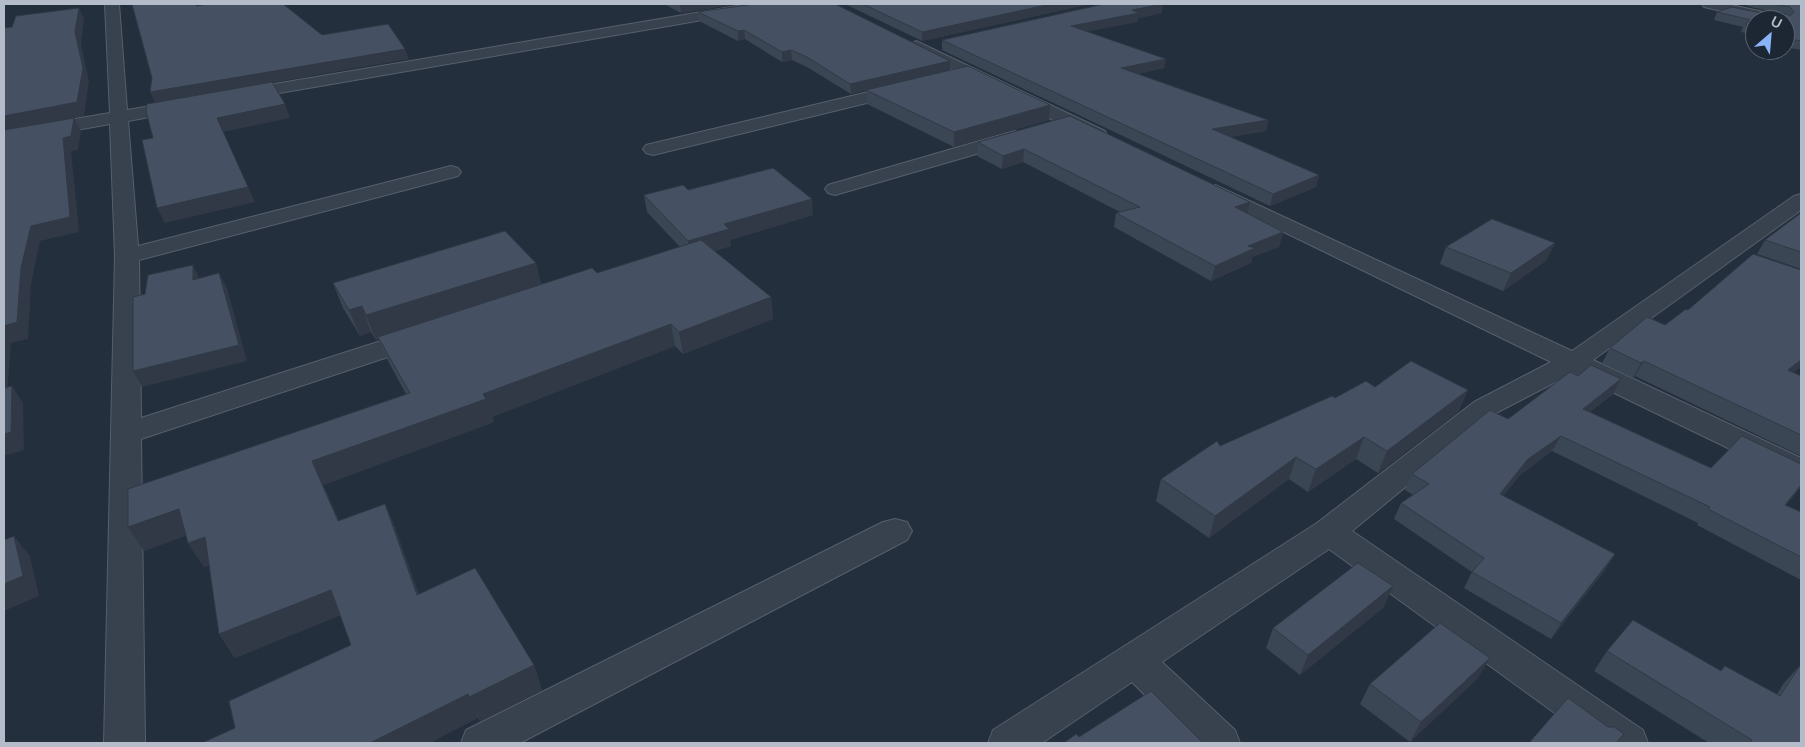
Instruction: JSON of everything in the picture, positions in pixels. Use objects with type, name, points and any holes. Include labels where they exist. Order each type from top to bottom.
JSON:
[{"type":"street","points":[[112,4],[127,256],[125,743]]},
{"type":"street","points":[[226,98],[772,4]]},
{"type":"street","points":[[1709,4],[1745,12]]},
{"type":"street","points":[[896,36],[930,46],[970,72],[1113,142]]},
{"type":"street","points":[[941,79],[970,72]]},
{"type":"street","points":[[653,149],[922,84]]},
{"type":"street","points":[[4,137],[196,103]]},
{"type":"street","points":[[835,189],[1070,121]]},
{"type":"street","points":[[127,256],[451,172]]},
{"type":"street","points":[[1192,180],[1801,471]]},
{"type":"street","points":[[1008,743],[1330,532],[1484,408],[1573,362],[1738,257],[1801,200]]},
{"type":"street","points":[[127,433],[445,329]]},
{"type":"street","points":[[481,743],[895,531]]},
{"type":"street","points":[[1330,532],[1628,743]]},
{"type":"street","points":[[1134,659],[1220,743]]},
{"type":"building","points":[[132,4],[197,4],[196,6],[208,4],[283,4],[322,35],[388,24],[405,49],[150,92],[152,78]]},
{"type":"building","points":[[754,4],[835,4],[950,61],[850,84],[807,57],[791,50],[782,52],[744,30],[738,31],[698,12]]},
{"type":"building","points":[[863,4],[1051,4],[922,32]]},
{"type":"building","points":[[1104,4],[1163,4],[1132,10],[1139,13],[1071,26],[1166,59],[1121,68],[1268,120],[1212,129],[1319,175],[1273,194],[942,40]]},
{"type":"building","points":[[1773,4],[1801,4],[1801,41],[1795,40],[1795,10],[1790,7]]},
{"type":"building","points":[[1732,7],[1747,10],[1745,10],[1745,19],[1717,12]]},
{"type":"building","points":[[79,8],[75,32],[83,68],[77,102],[4,116],[4,28],[12,27],[16,16]]},
{"type":"building","points":[[968,66],[1050,105],[954,132],[866,90]]},
{"type":"building","points":[[272,82],[285,104],[217,118],[248,187],[157,208],[142,140],[153,138],[146,111],[147,104]]},
{"type":"building","points":[[1070,116],[1250,202],[1235,207],[1283,232],[1248,246],[1255,248],[1215,266],[1116,213],[1140,207],[1024,149],[1003,156],[978,142]]},
{"type":"building","points":[[74,118],[71,136],[63,138],[70,217],[31,226],[21,268],[17,322],[4,326],[4,130]]},
{"type":"building","points":[[773,168],[812,199],[724,224],[729,229],[688,241],[644,195],[683,185],[688,190]]},
{"type":"building","points":[[1801,213],[1801,252],[1765,240]]},
{"type":"building","points":[[1492,219],[1555,243],[1511,273],[1446,247]]},
{"type":"building","points":[[505,231],[536,263],[366,315],[362,306],[349,310],[333,283]]},
{"type":"building","points":[[701,240],[771,297],[679,332],[671,324],[483,394],[486,399],[312,461],[338,521],[385,504],[417,595],[475,568],[534,665],[469,697],[468,694],[370,743],[202,743],[235,728],[229,701],[351,645],[331,590],[219,634],[205,537],[188,543],[179,509],[128,527],[128,489],[410,393],[378,337],[592,268],[597,273]]},
{"type":"building","points":[[1753,254],[1801,270],[1801,360],[1788,370],[1801,376],[1801,435],[1644,361],[1641,363],[1610,348],[1647,317],[1665,325],[1686,309],[1688,310]]},
{"type":"building","points":[[193,265],[193,280],[219,273],[239,345],[133,371],[133,297],[145,294],[148,275]]},
{"type":"building","points":[[1411,361],[1468,390],[1387,451],[1364,437],[1316,469],[1296,457],[1215,516],[1161,479],[1217,441],[1220,446],[1332,396],[1335,398],[1366,381],[1375,387]]},
{"type":"building","points":[[1591,365],[1621,379],[1583,409],[1711,468],[1742,436],[1801,464],[1801,485],[1785,505],[1801,512],[1801,557],[1708,509],[1710,507],[1561,436],[1528,459],[1500,494],[1615,554],[1561,623],[1472,572],[1484,558],[1401,503],[1429,484],[1412,474],[1490,410],[1508,419],[1570,372],[1578,376]]},
{"type":"building","points":[[12,386],[11,432],[4,434],[4,388]]},
{"type":"building","points":[[14,536],[23,576],[4,584],[4,540]]},
{"type":"building","points":[[1358,563],[1393,586],[1308,655],[1273,628]]},
{"type":"building","points":[[1633,620],[1721,671],[1725,666],[1780,696],[1801,664],[1801,743],[1750,743],[1752,740],[1607,651]]},
{"type":"building","points":[[1440,623],[1490,658],[1421,722],[1370,684]]},
{"type":"building","points":[[1151,691],[1203,743],[1064,743],[1076,734],[1079,737]]},
{"type":"building","points":[[1568,698],[1608,727],[1614,727],[1624,734],[1616,743],[1529,743]]}]
